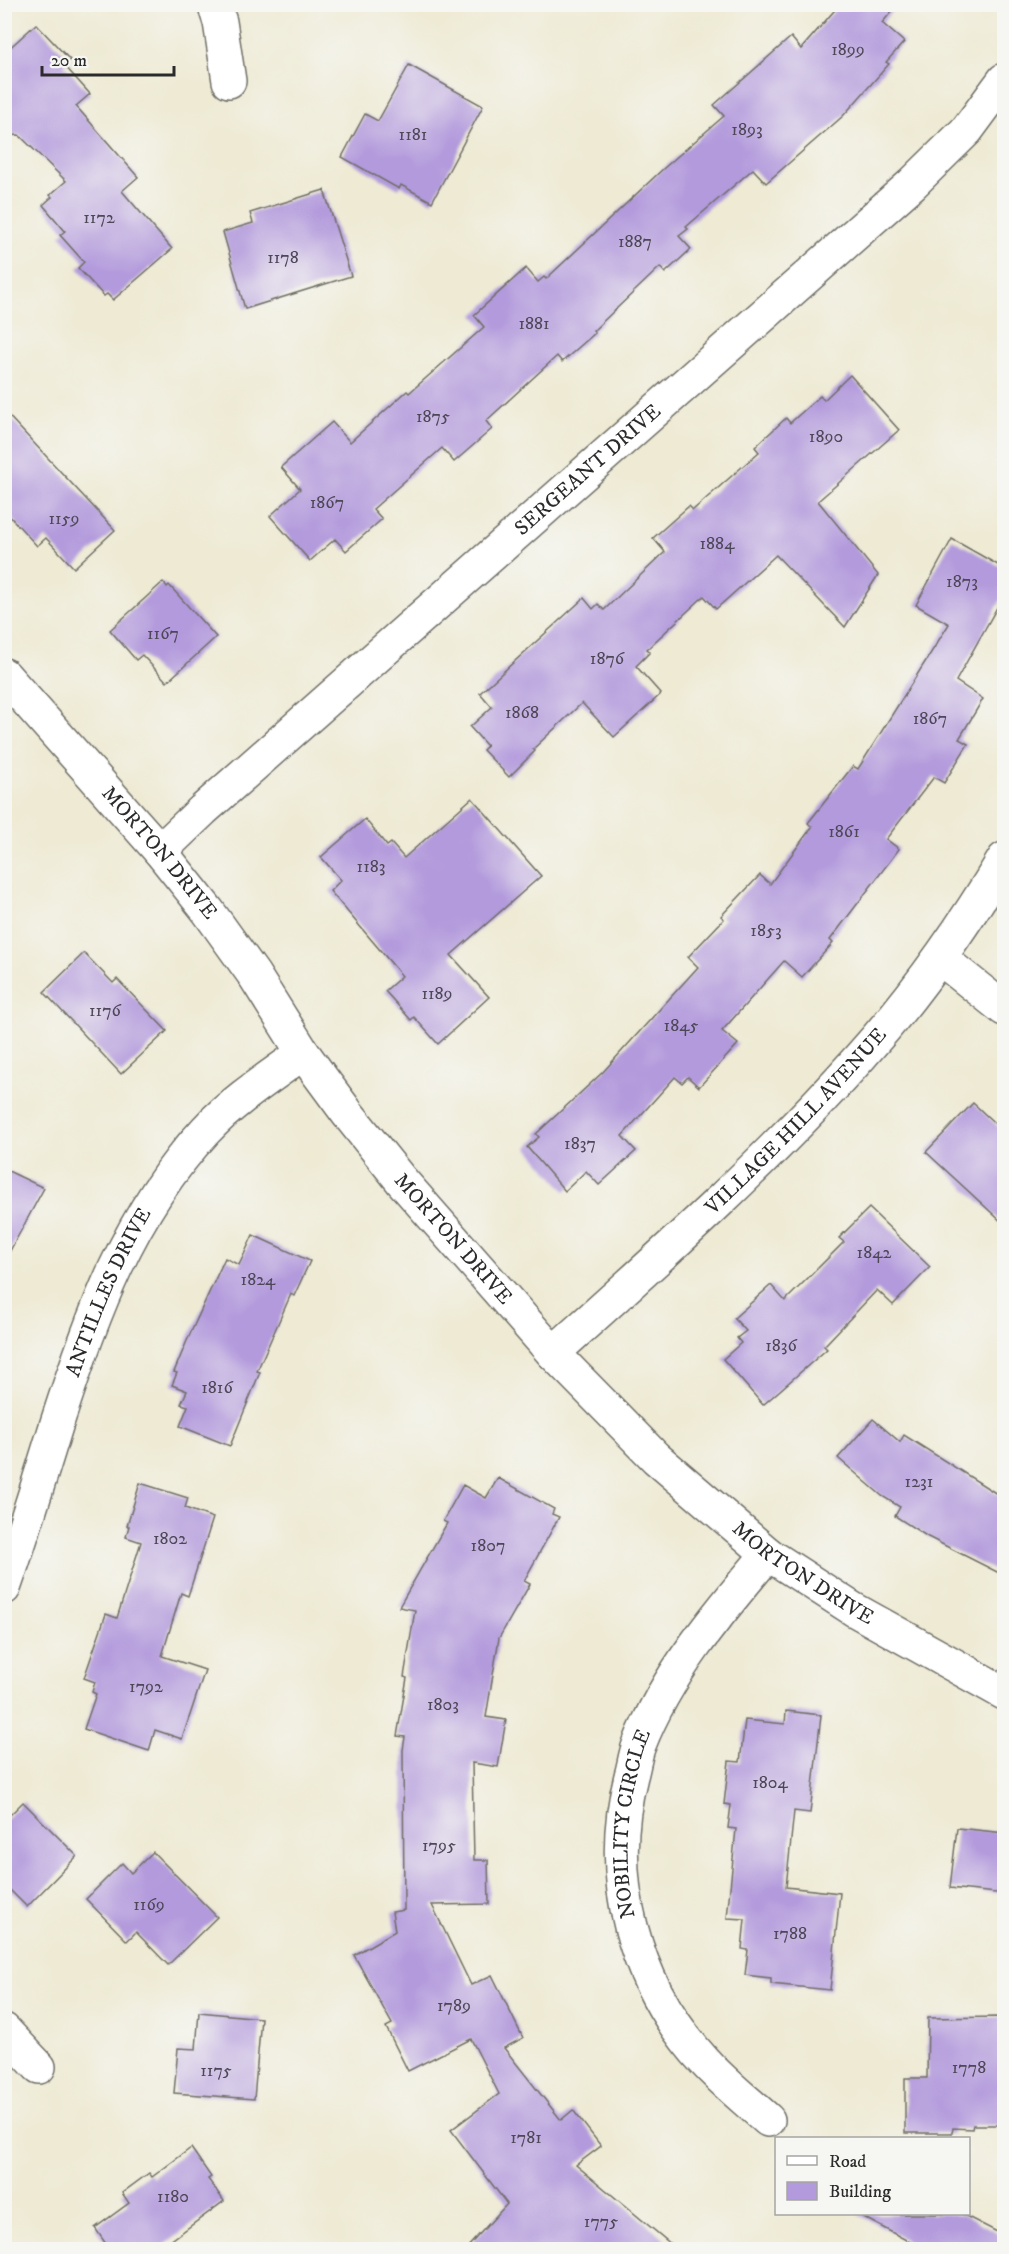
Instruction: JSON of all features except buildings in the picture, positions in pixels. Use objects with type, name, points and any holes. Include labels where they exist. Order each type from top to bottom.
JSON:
[{"type":"street","points":[[214,4],[220,22],[229,81]]},
{"type":"street","name":"SERGEANT DRIVE","points":[[160,851],[203,810],[912,184],[967,130],[1005,80]]},
{"type":"street","name":"MORTON DRIVE","points":[[4,675],[160,851],[208,911],[254,975],[303,1053],[401,1180],[553,1353],[656,1458],[768,1554],[853,1609],[1005,1693]]},
{"type":"street","name":"VILLAGE HILL AVENUE","points":[[553,1353],[690,1229],[777,1146],[862,1056],[940,958],[1005,860]]},
{"type":"street","points":[[940,958],[1005,1009]]},
{"type":"street","name":"ANTILLES DRIVE","points":[[4,1588],[83,1342],[111,1276],[140,1219],[175,1166],[207,1128],[253,1089],[303,1053]]},
{"type":"street","name":"NOBILITY CIRCLE","points":[[768,1554],[696,1644],[665,1694],[639,1746],[624,1803],[620,1863],[628,1920],[646,1973],[674,2022],[705,2062],[768,2120]]},
{"type":"street","points":[[4,2030],[39,2067]]}]
